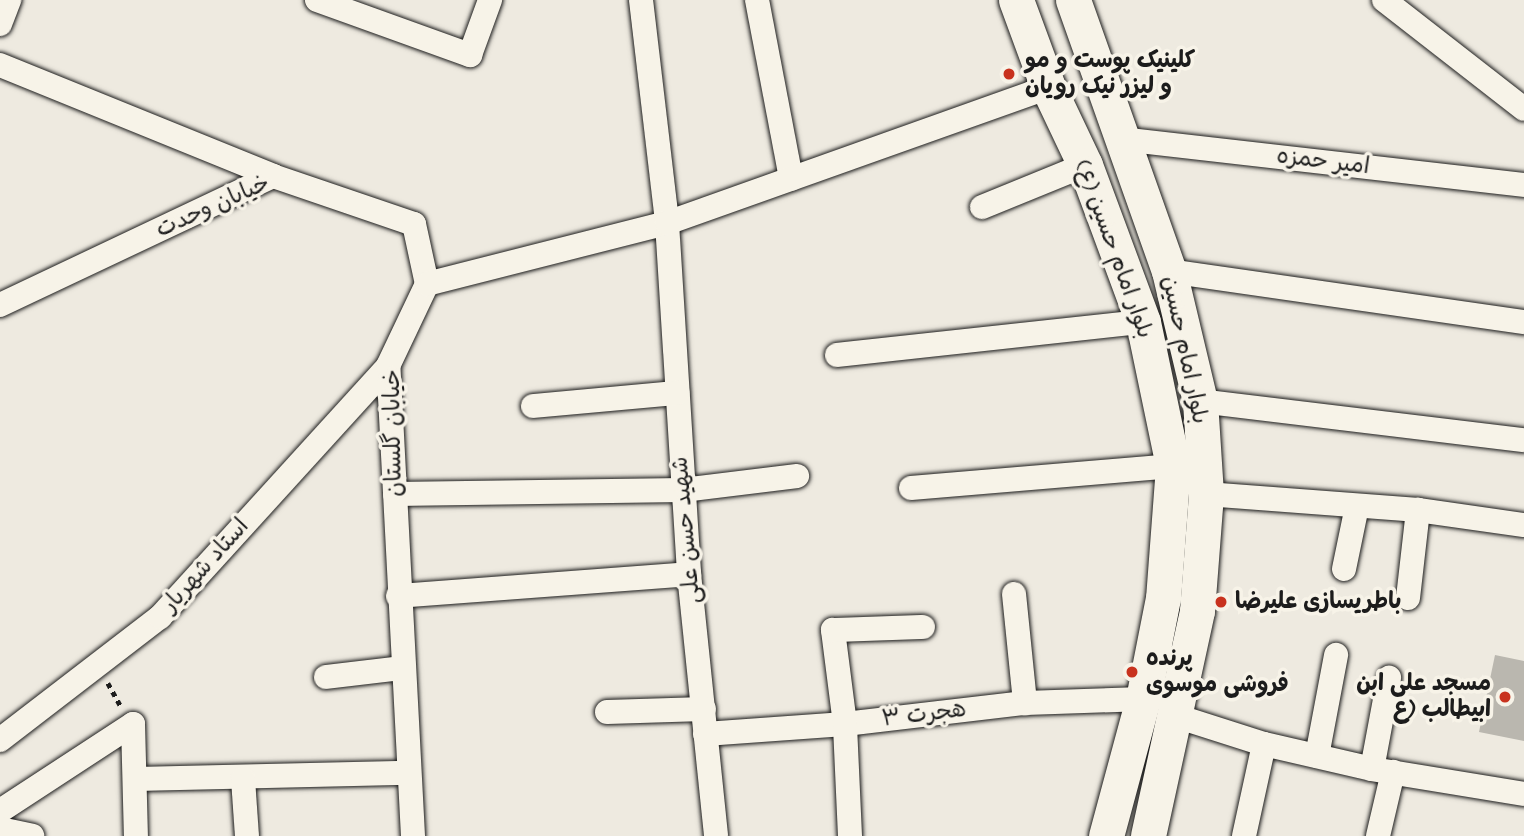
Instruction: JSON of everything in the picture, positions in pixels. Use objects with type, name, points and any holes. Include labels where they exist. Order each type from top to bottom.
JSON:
[{"type":"main road","name":"بلوار امام حسین (ع)","points":[[1016,0],[1048,87],[1085,165],[1143,323],[1173,466],[1163,598],[1143,699],[1106,836]]},
{"type":"main road","name":"بلوار امام حسین","points":[[1073,0],[1169,271],[1200,401],[1206,494],[1197,611],[1176,716],[1147,836]]},
{"type":"street","points":[[0,24],[9,0]]},
{"type":"street","points":[[317,0],[470,55],[490,0]]},
{"type":"street","name":"شهید حسن علی","points":[[641,0],[667,223],[689,574],[716,836]]},
{"type":"street","points":[[757,0],[791,179]]},
{"type":"street","points":[[1384,0],[1520,101]]},
{"type":"street","points":[[0,65],[273,176]]},
{"type":"street","points":[[427,284],[667,223],[1048,87]]},
{"type":"street","name":"امیر حمزه","points":[[1121,139],[1524,185]]},
{"type":"street","points":[[982,207],[1085,165]]},
{"type":"street","name":"خیابان وحدت","points":[[0,305],[273,176],[414,224],[427,284]]},
{"type":"street","points":[[1169,271],[1524,322]]},
{"type":"street","name":"خیابان گلستان","points":[[413,836],[401,668],[388,366],[427,284]]},
{"type":"street","points":[[837,355],[1143,323]]},
{"type":"street","name":"استاد شهریار","points":[[0,740],[160,617],[388,366]]},
{"type":"street","points":[[534,406],[677,393]]},
{"type":"street","points":[[1200,401],[1524,440]]},
{"type":"street","points":[[911,488],[1173,466]]},
{"type":"street","points":[[395,494],[683,490],[797,476]]},
{"type":"street","points":[[1206,494],[1418,510],[1524,525]]},
{"type":"street","points":[[1344,569],[1357,506]]},
{"type":"street","points":[[1408,598],[1418,510]]},
{"type":"street","points":[[398,596],[689,574]]},
{"type":"street","points":[[1014,594],[1025,703]]},
{"type":"street","points":[[850,836],[845,724],[833,630],[923,627]]},
{"type":"street","points":[[1317,756],[1336,655]]},
{"type":"street","points":[[326,677],[401,668]]},
{"type":"street","points":[[1378,836],[1389,678]]},
{"type":"street","name":"هجرت ۳","points":[[705,734],[845,724],[1025,703],[1143,699]]},
{"type":"street","points":[[607,712],[704,709]]},
{"type":"street","points":[[1176,716],[1264,744],[1317,756],[1382,770],[1524,793]]},
{"type":"street","points":[[0,811],[133,724],[137,779],[136,836]]},
{"type":"street","points":[[1244,836],[1264,744]]},
{"type":"street","points":[[137,779],[243,779],[407,773]]},
{"type":"street","points":[[243,779],[247,836]]},
{"type":"street","points":[[0,829],[32,836]]},
{"type":"path","points":[[97,666],[133,724]]},
{"type":"building","name":"مسجد علی ابن ابیطالب (ع","points":[[1495,655],[1524,661],[1524,741],[1479,732]]},
{"type":"place","name":"کلینیک پوست و مو و لیزر نیک رویان","points":[[1009,74]]},
{"type":"place","name":"باطریسازی علیرضا","points":[[1221,602]]},
{"type":"place","name":"پرنده فروشی موسوی","points":[[1132,672]]},
{"type":"place","name":"مسجد علی ابن ابیطالب (ع","points":[[1505,697]]}]
